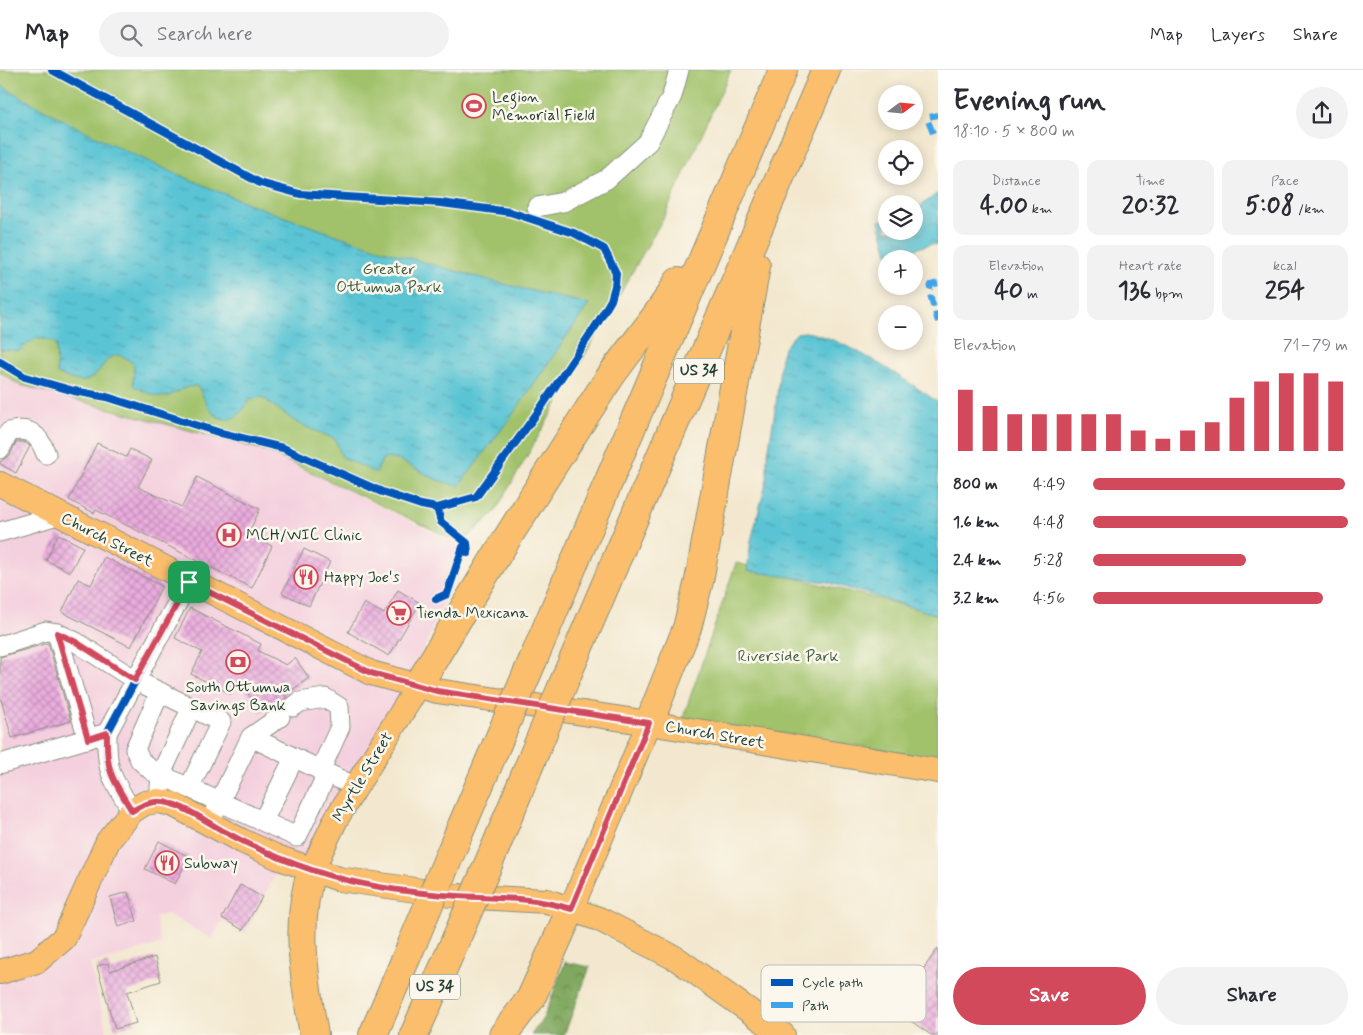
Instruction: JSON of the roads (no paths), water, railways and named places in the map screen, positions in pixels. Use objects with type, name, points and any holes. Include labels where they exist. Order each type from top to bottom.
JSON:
[{"type":"highway","name":"US 34","points":[[373,1035],[783,70]]},
{"type":"highway","name":"US 34","points":[[414,1035],[826,70]]},
{"type":"highway","points":[[418,686],[486,571],[617,367],[666,304],[743,164]]},
{"type":"highway","points":[[649,723],[687,628],[699,581],[750,292],[775,189]]},
{"type":"highway","points":[[312,870],[306,886],[302,932],[305,983],[314,1035]]},
{"type":"highway","points":[[503,1035],[531,998],[571,909]]},
{"type":"main road","name":"Church Street","points":[[0,484],[189,582],[371,673],[445,693],[649,723],[938,771]]},
{"type":"main road","name":"Myrtle Street","points":[[312,870],[336,819],[418,686]]},
{"type":"main road","points":[[571,909],[649,723]]},
{"type":"main road","points":[[0,972],[37,961],[64,938],[108,841],[132,811],[145,803],[159,802],[172,804],[242,841],[338,879],[457,896],[503,897],[547,901],[599,919],[677,959],[761,1019]]},
{"type":"main road","points":[[765,1022],[783,1035]]},
{"type":"street","points":[[537,207],[563,202],[607,179],[642,148],[648,142],[672,96],[679,70]]},
{"type":"street","points":[[0,449],[9,432],[27,429],[41,441],[46,454]]},
{"type":"street","points":[[0,532],[58,515]]},
{"type":"street","points":[[132,811],[113,782],[106,761],[107,733],[189,582]]},
{"type":"street","points":[[0,646],[46,631],[57,633],[76,642],[135,680],[221,722],[189,788]]},
{"type":"street","points":[[57,633],[88,739]]},
{"type":"street","points":[[160,692],[135,749],[140,760],[152,771],[161,774],[189,788],[220,802],[263,821],[298,837],[340,727],[339,707],[325,698],[300,702],[251,737],[220,802],[209,824]]},
{"type":"street","points":[[159,802],[161,774],[191,709]]},
{"type":"street","points":[[0,764],[107,733]]},
{"type":"street","points":[[251,737],[356,787]]},
{"type":"street","points":[[263,821],[294,758]]},
{"type":"water","points":[[0,85],[69,123],[140,158],[212,189],[286,217],[360,243],[436,266],[589,304],[513,414],[459,486],[437,480],[399,460],[383,458],[376,473],[342,457],[335,439],[297,423],[262,397],[249,400],[238,414],[229,419],[224,419],[213,413],[197,386],[185,388],[162,397],[151,394],[133,385],[134,365],[118,355],[106,361],[91,378],[84,381],[74,380],[57,374],[56,344],[50,341],[36,339],[28,343],[20,351],[0,349]]},
{"type":"water","points":[[938,193],[938,245],[931,244],[912,250],[887,250],[884,240],[923,240],[923,204]]},
{"type":"water","points":[[805,332],[838,342],[856,351],[938,402],[938,615],[827,582],[747,571],[751,541],[767,479],[767,459],[776,405],[781,358],[784,348],[792,338],[797,333]]},
{"type":"place","name":"Legion Memorial Field","points":[[474,106]]},
{"type":"place","name":"MCH/WIC Clinic","points":[[229,535]]},
{"type":"place","name":"Happy Joe's","points":[[306,577]]},
{"type":"place","name":"Tienda Mexicana","points":[[399,613]]},
{"type":"place","name":"South Ottumwa Savings Bank","points":[[238,662]]},
{"type":"place","name":"Subway","points":[[167,863]]},
{"type":"park label","name":"Greater Ottumwa Park","points":[[389,278]]},
{"type":"park label","name":"Riverside Park","points":[[788,656]]}]
